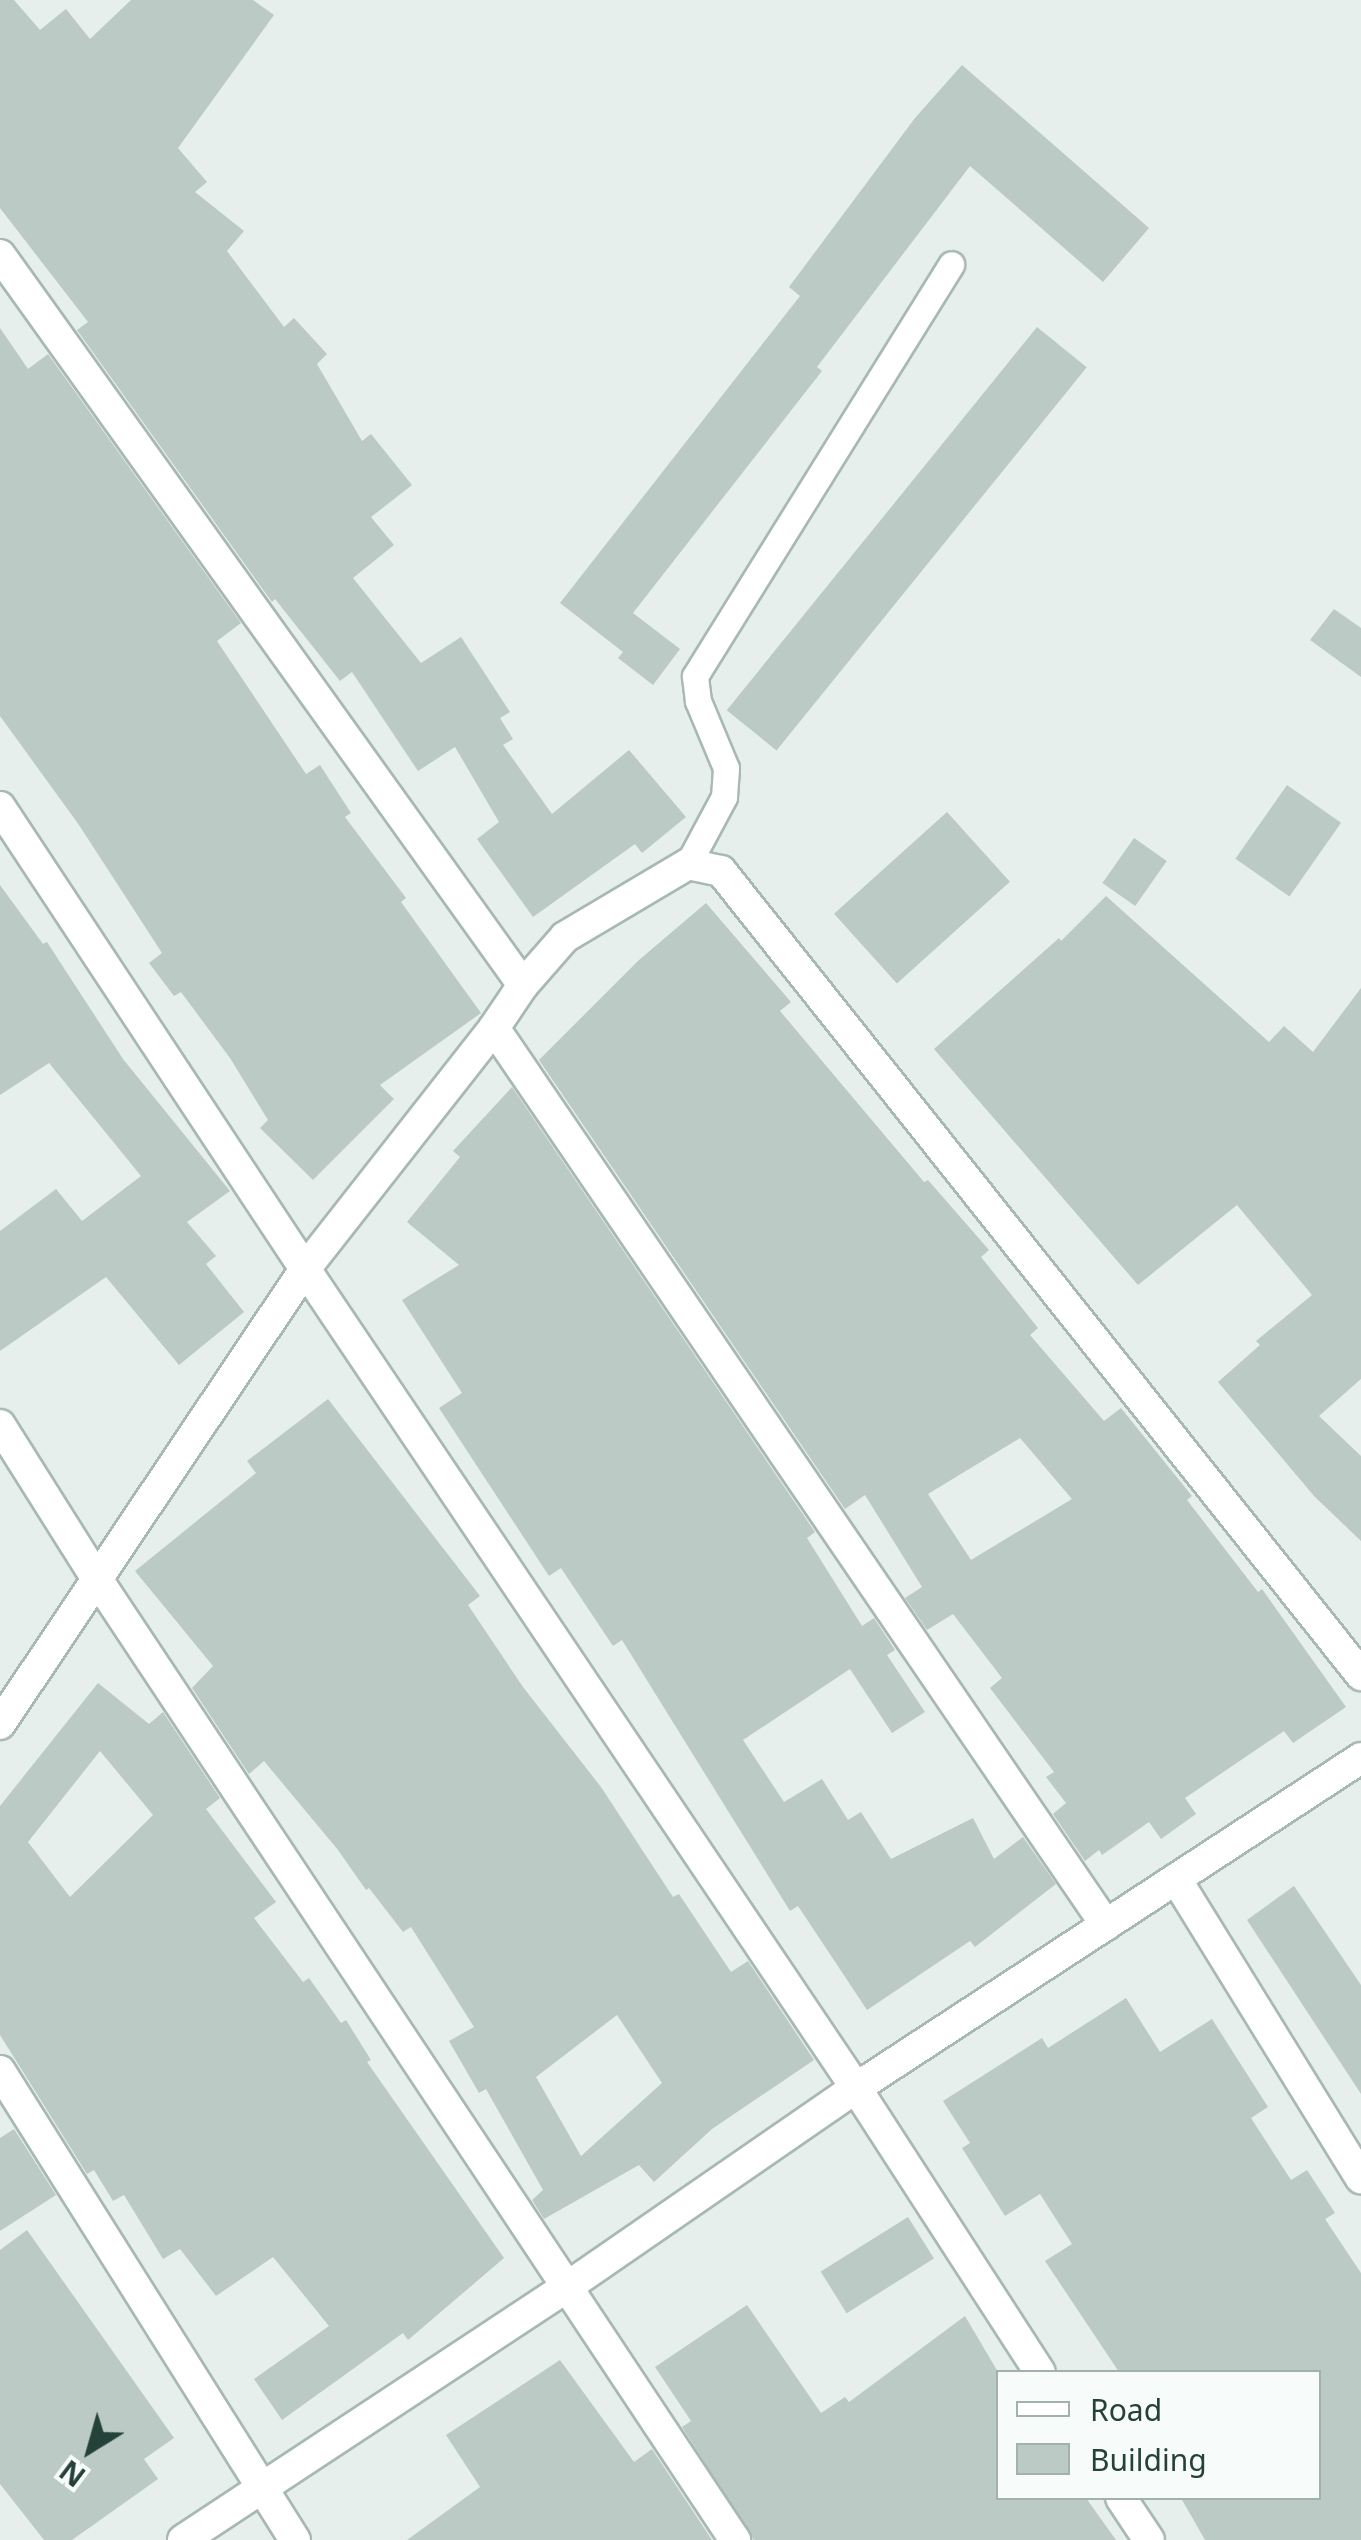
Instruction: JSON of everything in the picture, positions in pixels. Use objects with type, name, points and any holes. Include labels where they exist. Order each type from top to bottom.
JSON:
[{"type":"street","points":[[0,255],[523,984]]},
{"type":"street","points":[[0,806],[305,1269],[856,2088],[1039,2370]]},
{"type":"street","points":[[0,1724],[305,1269],[494,1028],[523,984],[564,937],[688,864],[721,870],[1361,1674]]},
{"type":"street","points":[[494,1028],[1106,1925]]},
{"type":"street","points":[[0,1425],[97,1579],[570,2286],[735,2540]]},
{"type":"street","points":[[183,2540],[570,2286],[856,2088],[1361,1758]]},
{"type":"street","points":[[1176,1879],[1361,2178]]},
{"type":"street","points":[[0,2071],[295,2540]]},
{"type":"street","points":[[1122,2500],[1149,2540]]},
{"type":"lane","points":[[688,864],[724,796],[726,768],[698,701],[695,676],[951,264]]},
{"type":"building","points":[[0,0],[14,0],[40,30],[66,9],[90,39],[131,0],[253,0],[274,15],[178,148],[207,182],[195,192],[244,231],[227,251],[284,327],[294,318],[327,354],[317,364],[362,441],[371,434],[412,485],[371,517],[394,545],[353,578],[421,663],[461,637],[510,712],[500,718],[513,739],[503,745],[552,814],[629,750],[686,817],[642,853],[635,844],[533,917],[477,839],[499,822],[455,747],[418,771],[352,672],[340,681],[275,599],[272,602],[77,330],[88,322],[0,208]]},
{"type":"building","points":[[962,65],[1149,228],[1103,282],[970,166],[817,367],[822,371],[633,613],[680,649],[653,685],[618,658],[623,652],[560,603],[800,296],[789,287],[915,118]]},
{"type":"building","points":[[1037,327],[1087,367],[776,750],[727,710]]},
{"type":"building","points":[[0,328],[28,369],[48,354],[241,623],[217,641],[306,774],[320,765],[351,813],[345,817],[406,898],[401,902],[481,1013],[380,1085],[394,1099],[313,1180],[260,1128],[268,1120],[230,1058],[181,992],[174,996],[149,963],[162,953],[79,825],[0,716]]},
{"type":"building","points":[[1334,609],[1361,628],[1361,677],[1310,640]]},
{"type":"building","points":[[1287,785],[1341,823],[1289,897],[1235,859]]},
{"type":"building","points":[[947,812],[1010,882],[897,984],[834,914]]},
{"type":"building","points":[[1134,838],[1167,861],[1135,906],[1102,883]]},
{"type":"building","points":[[0,885],[43,944],[47,942],[123,1059],[230,1191],[187,1222],[216,1256],[206,1264],[244,1312],[179,1365],[106,1277],[0,1351],[0,1231],[56,1189],[82,1221],[141,1176],[49,1063],[0,1095]]},
{"type":"building","points":[[1106,896],[1269,1042],[1284,1026],[1313,1052],[1361,988],[1361,1379],[1319,1416],[1361,1456],[1361,1541],[1314,1496],[1218,1382],[1260,1345],[1256,1341],[1312,1295],[1237,1205],[1138,1285],[934,1049],[1059,938],[1061,941]]},
{"type":"building","points":[[706,903],[791,1002],[780,1011],[924,1182],[928,1180],[989,1250],[981,1257],[1038,1328],[1030,1335],[1104,1421],[1121,1408],[1192,1496],[1187,1500],[1258,1592],[1262,1589],[1346,1707],[1293,1743],[1284,1731],[1185,1798],[1196,1814],[1161,1839],[1149,1822],[1102,1855],[1099,1850],[1085,1861],[1053,1814],[1066,1803],[1046,1777],[1054,1772],[990,1688],[1002,1678],[953,1614],[927,1630],[905,1598],[922,1587],[865,1495],[845,1509],[539,1060],[639,960]],"holes":[[[1020,1438],[1072,1499],[971,1560],[928,1494]]]},
{"type":"building","points":[[512,1087],[815,1532],[807,1538],[862,1626],[874,1618],[895,1650],[887,1655],[925,1712],[892,1733],[850,1669],[743,1740],[784,1802],[822,1779],[848,1820],[861,1812],[891,1859],[973,1818],[994,1859],[1023,1837],[1056,1884],[975,1947],[970,1941],[867,2010],[798,1906],[790,1911],[622,1640],[613,1646],[561,1568],[549,1576],[439,1408],[462,1393],[402,1300],[459,1265],[407,1222],[460,1157],[453,1151]]},
{"type":"building","points":[[328,1399],[480,1596],[468,1605],[523,1687],[601,1787],[673,1897],[679,1894],[731,1972],[748,1961],[814,2060],[712,2129],[654,2182],[639,2165],[544,2219],[532,2200],[543,2190],[486,2089],[479,2093],[449,2041],[474,2027],[411,1927],[403,1932],[264,1761],[249,1774],[192,1688],[213,1666],[135,1571],[256,1473],[247,1461]],"holes":[[[617,2015],[662,2083],[581,2156],[536,2077]]]},
{"type":"building","points":[[98,1683],[149,1724],[163,1712],[220,1798],[206,1809],[276,1902],[254,1918],[303,1982],[309,1978],[341,2023],[346,2020],[371,2060],[367,2062],[504,2258],[408,2340],[403,2333],[282,2420],[254,2379],[329,2326],[273,2257],[216,2296],[180,2249],[163,2259],[124,2195],[113,2201],[94,2170],[87,2174],[0,2035],[0,1806]],"holes":[[[100,1751],[153,1815],[70,1897],[28,1842]]]},
{"type":"building","points":[[1294,1886],[1361,1985],[1361,2094],[1247,1920]]},
{"type":"building","points":[[1126,1998],[1160,2052],[1212,2019],[1268,2107],[1251,2118],[1291,2180],[1307,2170],[1335,2213],[1325,2219],[1361,2273],[1361,2540],[1205,2540],[1182,2500],[1321,2500],[1321,2370],[1118,2370],[1045,2261],[1072,2244],[1040,2194],[1005,2216],[962,2148],[970,2143],[943,2101],[1042,2038],[1048,2048]]},
{"type":"building","points":[[14,2129],[56,2195],[0,2231],[0,2138]]},
{"type":"building","points":[[908,2217],[934,2259],[847,2313],[821,2272]]},
{"type":"building","points":[[27,2230],[174,2438],[144,2459],[158,2479],[72,2540],[44,2540],[0,2484],[0,2250]]},
{"type":"building","points":[[747,2305],[821,2413],[845,2397],[849,2402],[965,2316],[997,2370],[996,2500],[1087,2500],[1116,2540],[754,2540],[682,2427],[691,2421],[655,2367]]},
{"type":"building","points":[[560,2360],[634,2462],[652,2449],[712,2540],[407,2540],[480,2487],[446,2435]]}]
